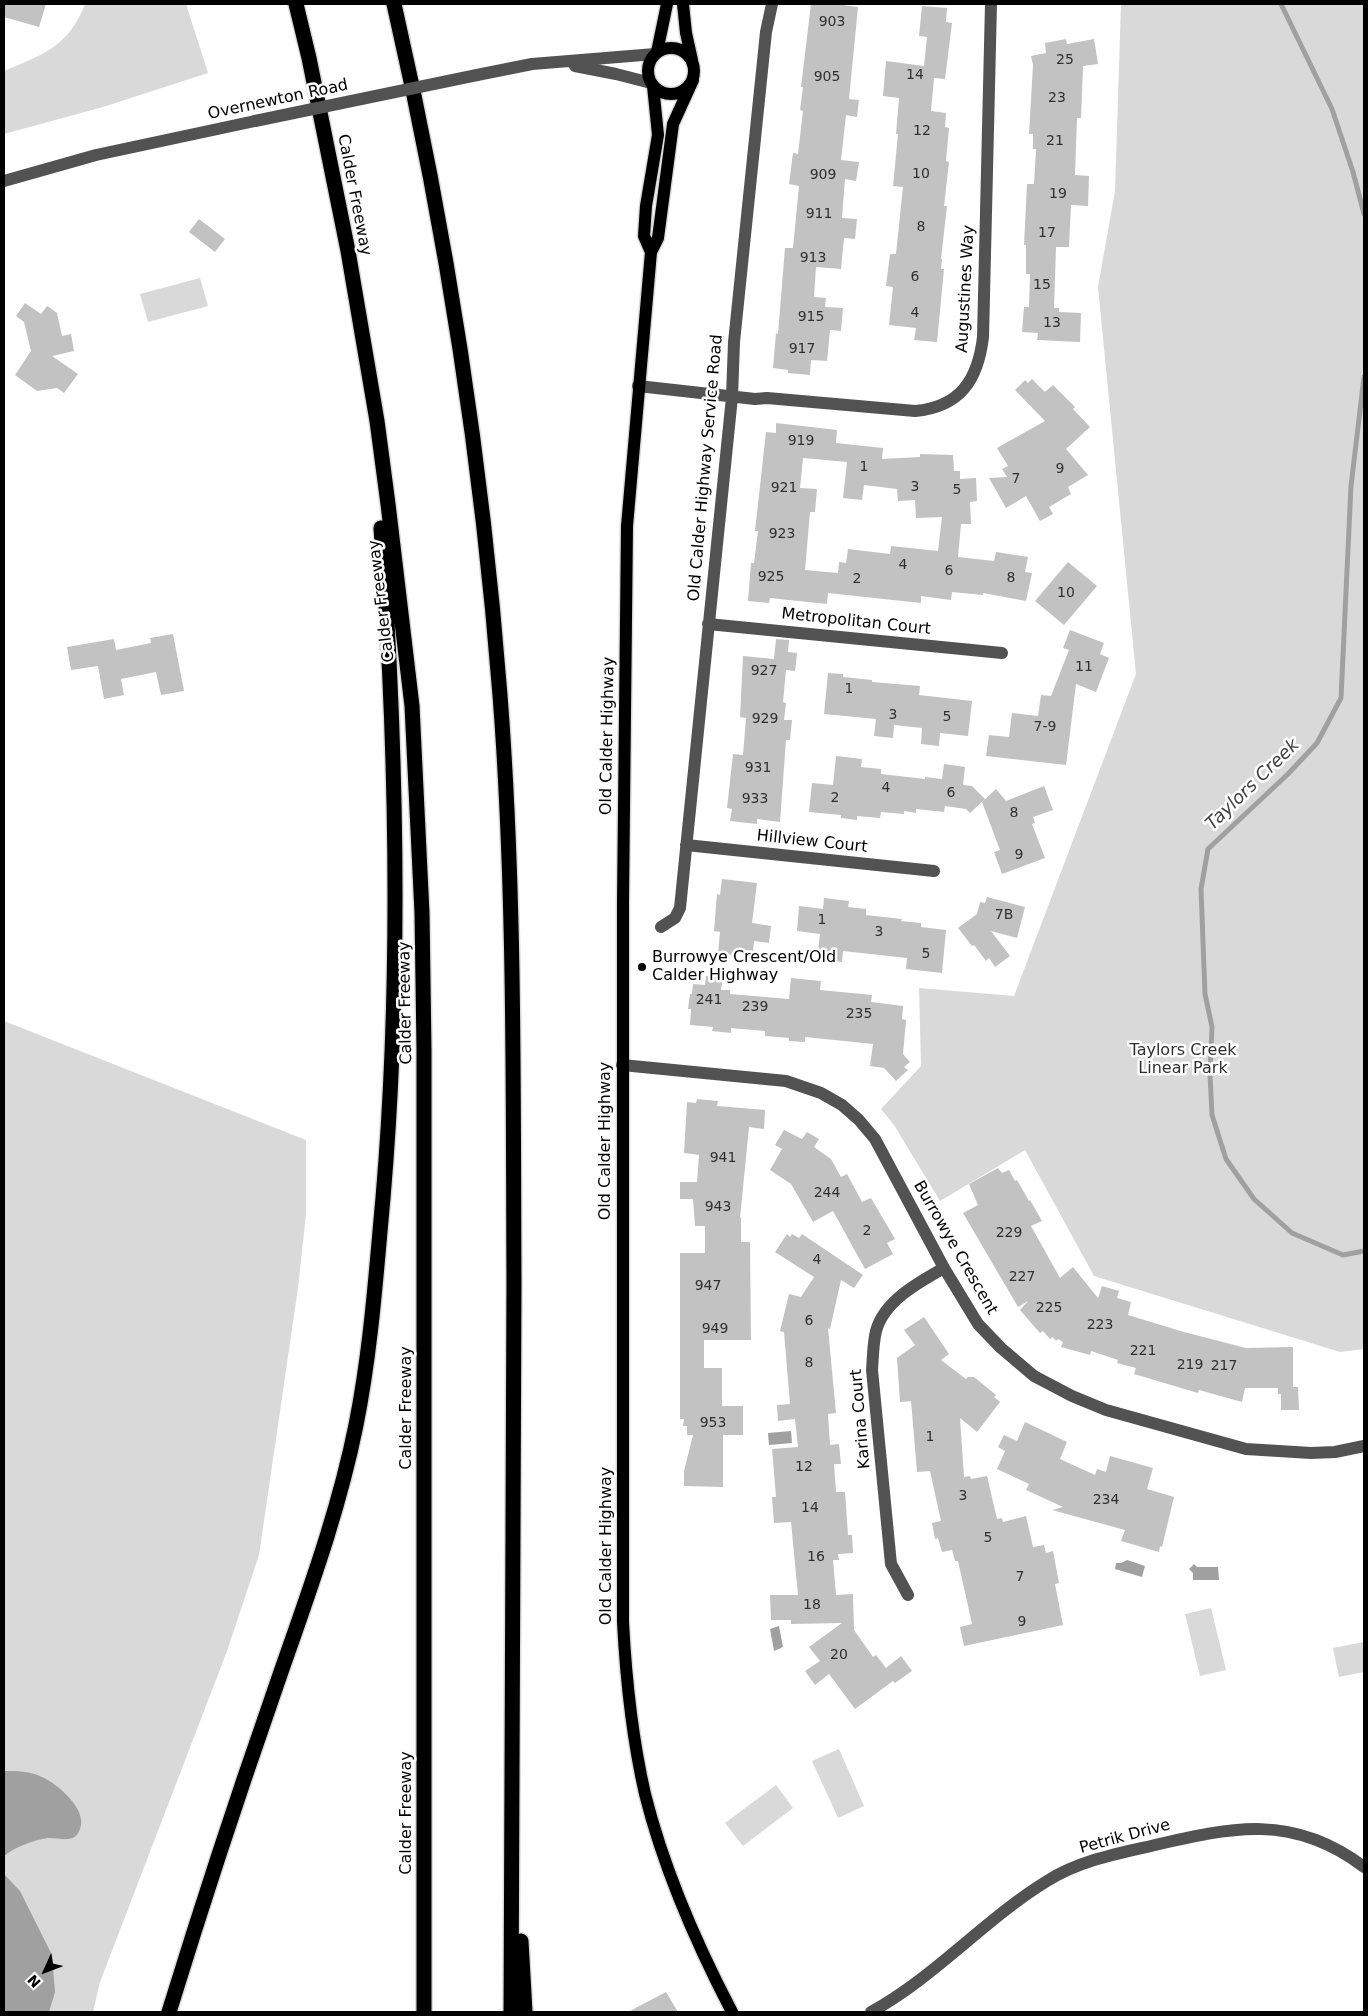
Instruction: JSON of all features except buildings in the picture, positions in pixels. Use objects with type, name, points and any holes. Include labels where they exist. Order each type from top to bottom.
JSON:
[{"type":"highway","name":"Calder Freeway","points":[[296,4],[335,185],[360,318],[377,421],[412,706],[422,904],[424,1050],[424,2012]]},
{"type":"highway","points":[[394,4],[427,160],[459,347],[478,485],[500,695],[505,774],[512,954],[514,1704],[510,2012]]},
{"type":"highway","points":[[169,2012],[253,1753],[331,1527],[356,1426],[372,1329],[390,1112],[395,997],[396,888],[388,626],[373,422],[360,318]]},
{"type":"highway","points":[[514,1704],[524,2012]]},
{"type":"main road","points":[[667,4],[656,53],[648,68],[652,85],[659,91],[675,94],[682,92],[693,80],[694,67],[686,33],[683,4]]},
{"type":"main road","points":[[656,53],[663,49],[676,48],[688,55],[692,60]]},
{"type":"main road","name":"Old Calder Highway","points":[[693,80],[673,124],[658,238],[651,252],[627,526],[622,1064],[623,1622],[628,1688],[638,1759],[656,1833],[678,1896],[732,2012]]},
{"type":"main road","name":"Old Calder Highway","points":[[651,252],[644,236],[646,206],[658,135],[652,85]]},
{"type":"street","name":"Old Calder Highway Service Road","points":[[661,927],[675,918],[680,908],[732,396],[734,342],[766,32],[772,4]]},
{"type":"street","name":"Augustines Way","points":[[638,386],[732,396],[787,399],[915,411],[930,410],[943,404],[953,398],[972,380],[981,356],[983,337],[991,4]]},
{"type":"street","name":"Overnewton Road","points":[[4,180],[96,155],[532,64],[561,63],[656,53]]},
{"type":"street","name":"Overnewton Road","points":[[561,63],[616,74],[652,85]]},
{"type":"street","name":"Metropolitan Court","points":[[708,624],[1002,653]]},
{"type":"street","name":"Hillview Court","points":[[686,845],[934,872]]},
{"type":"street","name":"Burrowye Crescent","points":[[622,1064],[724,1073],[786,1081],[821,1093],[842,1105],[859,1120],[875,1139],[944,1268],[978,1324],[1001,1348],[1034,1376],[1072,1396],[1106,1410],[1246,1449],[1311,1453],[1335,1452],[1364,1446]]},
{"type":"street","name":"Karina Court","points":[[908,1595],[891,1564],[872,1370],[874,1342],[877,1329],[891,1307],[922,1280],[944,1268]]},
{"type":"street","name":"Petrik Drive","points":[[871,2012],[920,1979],[1006,1911],[1049,1880],[1086,1862],[1196,1835],[1249,1828],[1292,1832],[1323,1842],[1348,1855],[1364,1868]]},
{"type":"green space","points":[[85,4],[186,4],[208,73],[103,107],[4,134],[4,71],[43,54],[62,40],[71,30]]},
{"type":"green space","name":"Taylors Creek Linear Park","points":[[1121,4],[1364,4],[1364,1349],[1340,1352],[1094,1276],[1025,1150],[940,1201],[894,1125],[881,1109],[921,1066],[919,988],[1014,996],[1136,674],[1098,287],[1115,191]]},
{"type":"green space","points":[[200,278],[208,306],[148,322],[140,294]]},
{"type":"green space","points":[[4,1021],[306,1140],[306,1214],[298,1288],[259,1555],[227,1651],[100,1982],[93,2012],[4,2012]]},
{"type":"green space","points":[[1211,1608],[1226,1670],[1200,1676],[1185,1614]]},
{"type":"green space","points":[[1364,1642],[1364,1672],[1339,1677],[1333,1648]]},
{"type":"green space","points":[[839,1749],[864,1806],[838,1818],[812,1761]]},
{"type":"green space","points":[[776,1785],[793,1808],[743,1846],[725,1823]]},
{"type":"shaded area","points":[[791,1431],[792,1443],[769,1445],[768,1433]]},
{"type":"shaded area","points":[[1127,1560],[1145,1566],[1142,1577],[1115,1569],[1116,1563]]},
{"type":"shaded area","points":[[1194,1564],[1197,1567],[1218,1567],[1219,1580],[1193,1580],[1193,1573],[1189,1569]]},
{"type":"shaded area","points":[[779,1626],[783,1647],[774,1651],[770,1629]]},
{"type":"shaded area","points":[[4,1771],[37,1775],[56,1785],[76,1806],[80,1814],[81,1822],[78,1834],[71,1838],[45,1838],[32,1842],[13,1850],[4,1857]]},
{"type":"shaded area","points":[[4,1874],[20,1891],[52,1955],[55,1992],[49,2012],[4,2012]]},
{"type":"waterway","name":"Taylors Creek","points":[[1281,4],[1332,109],[1353,172],[1364,214]]},
{"type":"waterway","name":"Taylors Creek","points":[[1364,377],[1351,486],[1341,698],[1317,743],[1288,774],[1208,849],[1201,889],[1205,994],[1212,1027],[1210,1074],[1212,1115],[1226,1159],[1254,1199],[1292,1233],[1343,1255],[1364,1251]]},
{"type":"place","name":"Burrowye Crescent/Old Calder Highway","points":[[642,967]]}]
